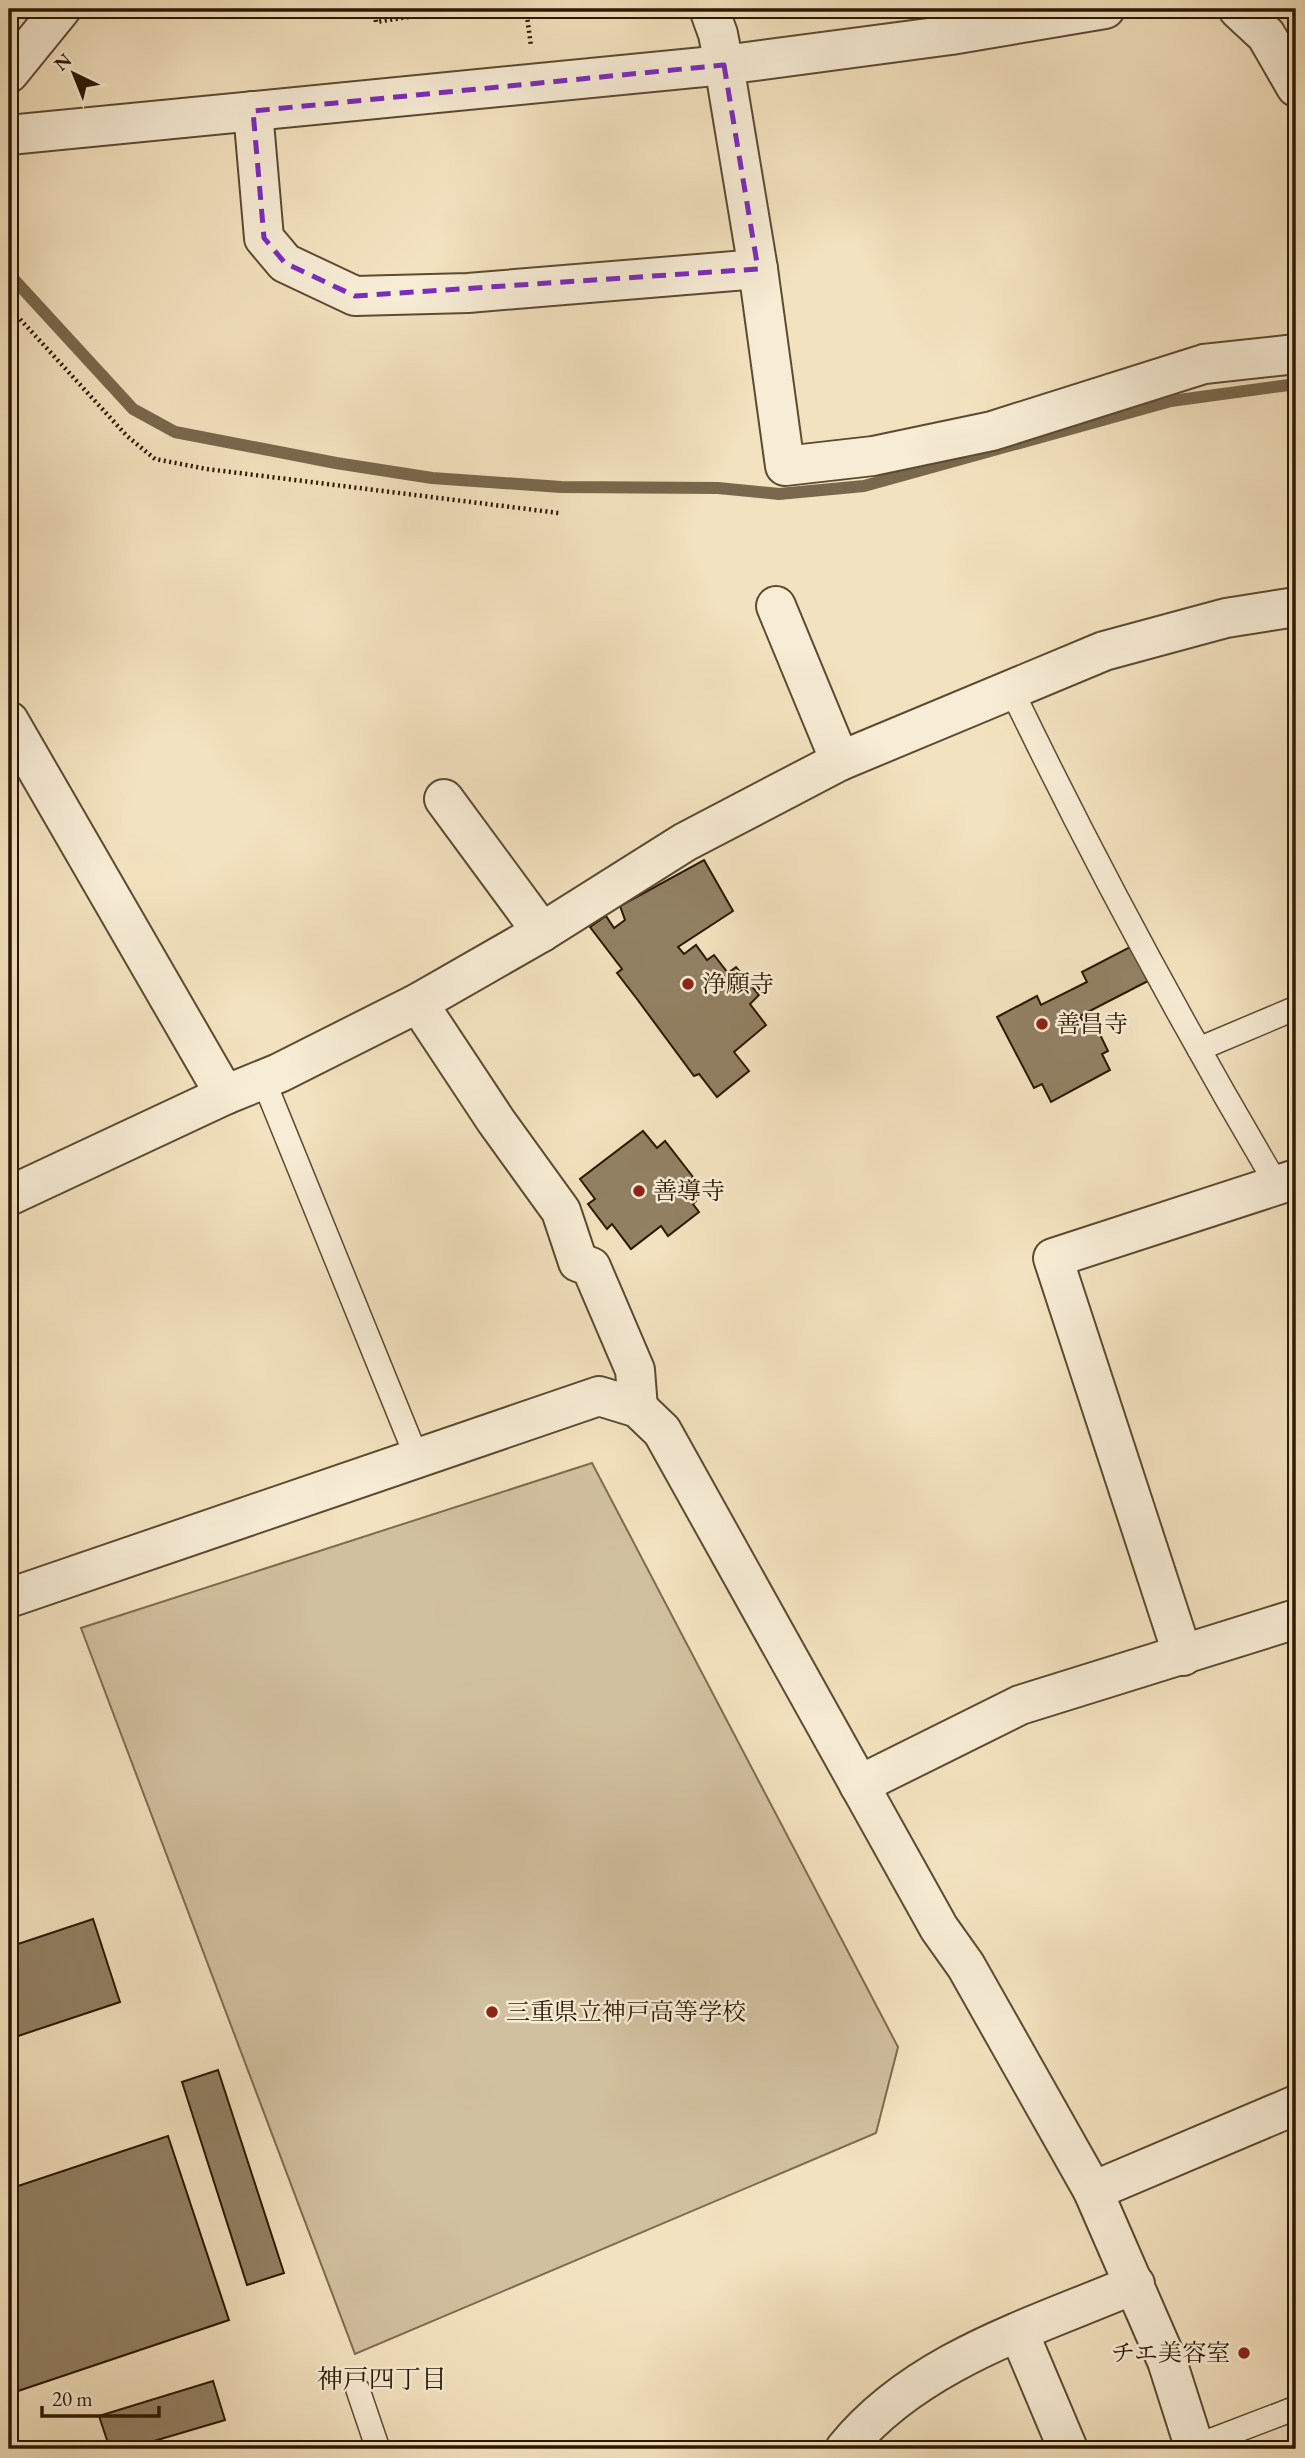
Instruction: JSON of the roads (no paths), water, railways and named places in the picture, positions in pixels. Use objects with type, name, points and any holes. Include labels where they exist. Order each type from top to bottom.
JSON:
[{"type":"street","points":[[9,73],[61,9]]},
{"type":"street","points":[[709,9],[718,34],[724,65],[758,269],[785,466],[873,456],[992,431],[1204,364],[1296,354]]},
{"type":"street","points":[[9,135],[724,65],[951,35],[1105,9]]},
{"type":"street","points":[[1238,9],[1266,35],[1296,87]]},
{"type":"street","points":[[253,111],[264,238],[285,263],[355,296],[468,293],[758,269]]},
{"type":"street","points":[[776,607],[840,761]]},
{"type":"street","points":[[9,1196],[263,1079],[418,1003],[542,932],[685,842],[840,761],[1104,651],[1226,618],[1296,607]]},
{"type":"street","points":[[9,721],[225,1095]]},
{"type":"street","points":[[444,799],[542,932]]},
{"type":"street","points":[[418,1003],[496,1121],[561,1211],[578,1262],[591,1267],[635,1370],[638,1408]]},
{"type":"street","points":[[1183,1656],[1053,1258],[1287,1182]]},
{"type":"street","points":[[9,1598],[599,1396],[638,1408],[662,1430],[939,1928],[966,1966],[1093,2191],[1167,2361],[1194,2448]]},
{"type":"street","points":[[859,1785],[1020,1705],[1296,1619]]},
{"type":"street","points":[[1093,2191],[1296,2105]]},
{"type":"street","points":[[845,2449],[898,2397],[924,2378],[982,2347],[1135,2284]]},
{"type":"street","points":[[1019,2333],[1068,2449]]},
{"type":"lane","points":[[1012,691],[1052,774],[1199,1049],[1287,1182]]},
{"type":"lane","points":[[1199,1049],[1296,1008]]},
{"type":"lane","points":[[263,1079],[417,1458]]},
{"type":"lane","points":[[358,2390],[379,2449]]},
{"type":"lane","points":[[1194,2448],[1296,2408]]},
{"type":"waterway","points":[[9,274],[133,409],[175,432],[336,463],[432,478],[561,487],[718,488],[779,494],[864,486],[1171,401],[1296,384]]},
{"type":"place","name":"浄願寺","points":[[688,984]]},
{"type":"place","name":"善昌寺","points":[[1042,1024]]},
{"type":"place","name":"善導寺","points":[[639,1191]]},
{"type":"place","name":"三重県立神戸高等学校","points":[[492,2012]]},
{"type":"place","name":"チエ美容室","points":[[1244,2353]]},
{"type":"district","name":"神戸四丁目","points":[[382,2379]]}]
